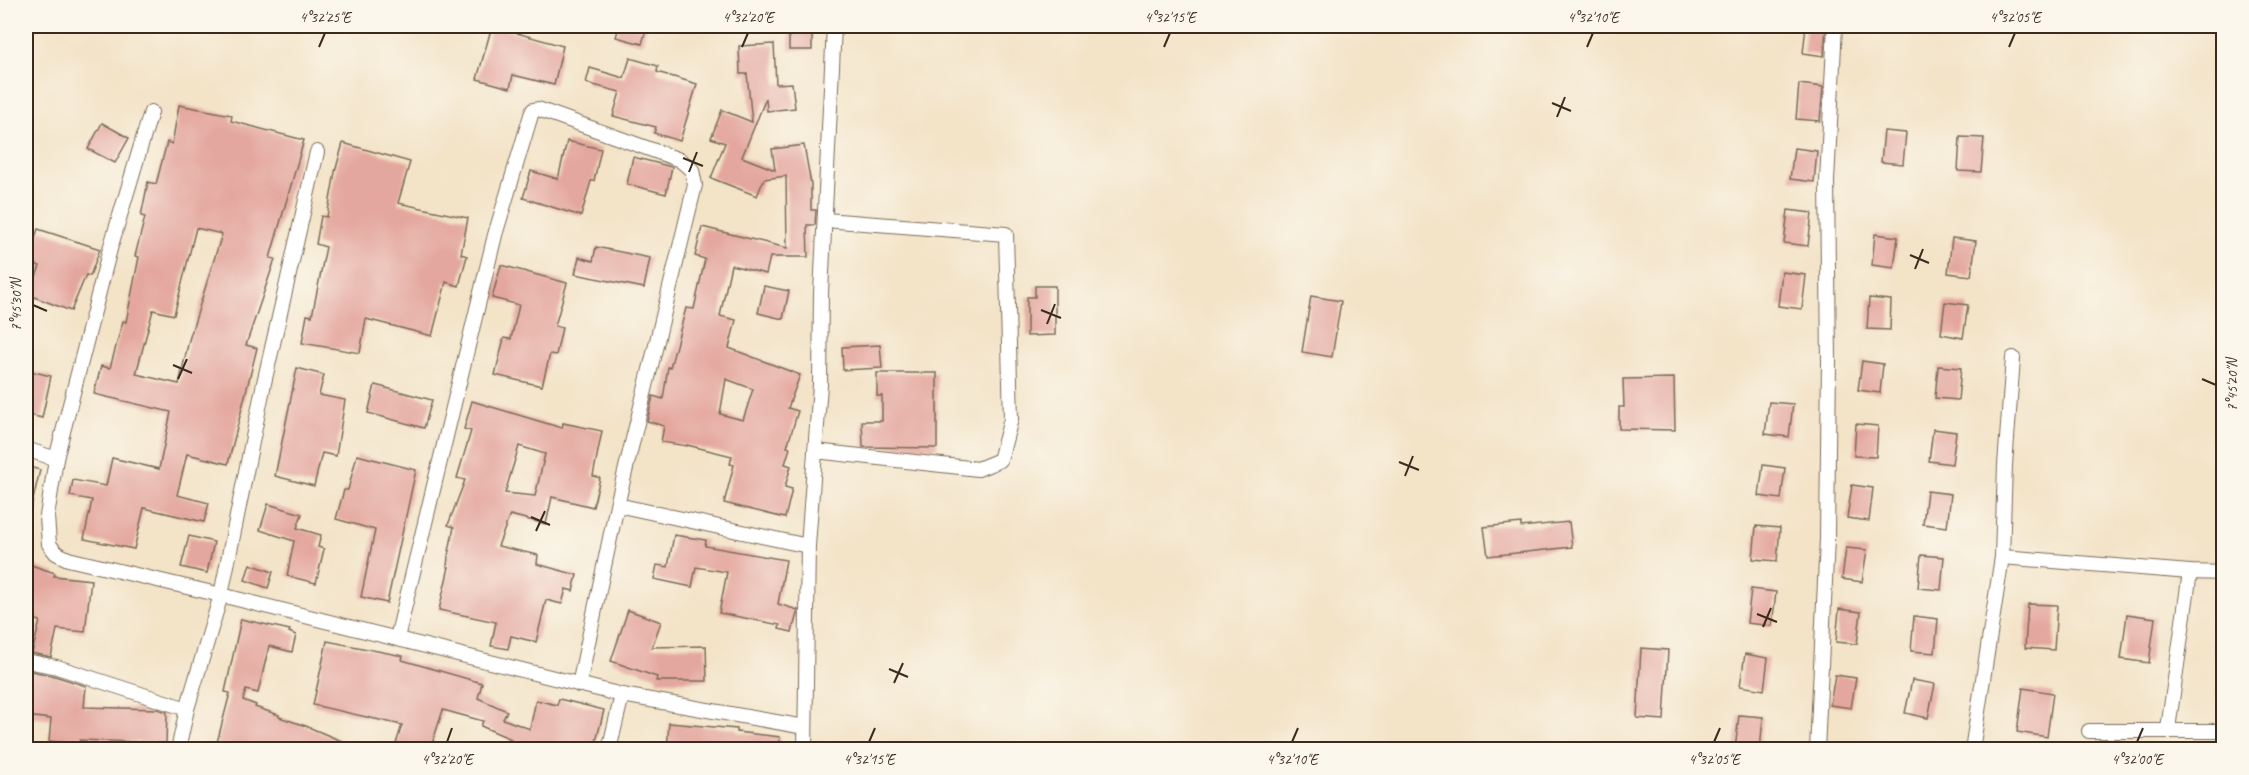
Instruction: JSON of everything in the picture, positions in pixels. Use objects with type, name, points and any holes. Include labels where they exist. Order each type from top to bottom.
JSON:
[{"type":"street","points":[[805,750],[808,546],[820,385],[821,293],[834,26]]},
{"type":"street","points":[[1817,750],[1827,527],[1829,361],[1827,181],[1834,26]]},
{"type":"street","points":[[397,638],[495,235],[531,115],[533,110],[538,109],[680,160],[692,170],[695,185],[617,505],[579,685]]},
{"type":"street","points":[[151,112],[110,249],[84,359],[56,459],[47,516],[49,544],[56,553],[68,559],[622,695],[805,727]]},
{"type":"street","points":[[178,750],[221,595],[264,383],[317,152]]},
{"type":"street","points":[[815,451],[978,469],[1000,460],[1011,419],[1006,234],[825,220]]},
{"type":"street","points":[[1972,750],[2002,557],[2005,465],[2013,358]]},
{"type":"street","points":[[26,450],[56,459]]},
{"type":"street","points":[[617,505],[808,546]]},
{"type":"street","points":[[2002,557],[2223,573]]},
{"type":"street","points":[[2169,729],[2190,572]]},
{"type":"street","points":[[26,661],[57,667],[188,709]]},
{"type":"street","points":[[609,750],[622,695]]},
{"type":"street","points":[[2089,730],[2223,731]]},
{"type":"building","points":[[492,26],[563,46],[554,85],[513,75],[510,88],[477,79]]},
{"type":"building","points":[[619,26],[647,26],[642,44],[616,37]]},
{"type":"building","points":[[789,26],[812,27],[812,50],[789,50]]},
{"type":"building","points":[[1806,26],[1826,26],[1824,56],[1803,53]]},
{"type":"building","points":[[774,44],[776,84],[792,83],[795,108],[767,111],[766,98],[742,157],[775,170],[772,149],[804,145],[811,184],[811,210],[816,210],[815,225],[807,225],[808,257],[770,257],[766,274],[731,265],[720,316],[736,320],[729,348],[800,375],[788,408],[798,411],[787,447],[790,448],[785,464],[791,466],[785,487],[792,489],[785,518],[724,503],[734,465],[730,464],[732,456],[687,445],[661,442],[664,426],[647,421],[653,396],[663,399],[668,367],[670,368],[686,308],[694,309],[705,259],[695,256],[702,227],[787,248],[786,176],[764,179],[757,196],[711,178],[725,143],[711,138],[722,110],[752,122],[747,74],[740,74],[739,46]],"holes":[[[726,379],[753,389],[743,420],[720,414]]]},
{"type":"building","points":[[630,58],[658,66],[657,72],[697,84],[680,141],[654,133],[656,127],[613,116],[620,92],[586,83],[590,68],[624,78]]},
{"type":"building","points":[[1799,84],[1823,87],[1820,121],[1796,119]]},
{"type":"building","points":[[179,105],[232,115],[231,121],[304,140],[270,258],[275,259],[246,345],[257,348],[228,464],[187,454],[177,495],[209,503],[204,522],[144,508],[134,549],[84,539],[92,500],[70,496],[73,480],[106,486],[112,458],[159,469],[171,412],[94,394],[101,366],[110,368],[123,321],[126,322],[139,257],[135,256],[145,217],[141,216],[148,182],[156,184],[167,142],[172,144]],"holes":[[[196,228],[222,234],[189,340],[179,384],[136,374],[153,310],[174,315]]]},
{"type":"building","points":[[102,123],[129,138],[115,163],[88,149]]},
{"type":"building","points":[[1884,131],[1906,133],[1903,164],[1881,162]]},
{"type":"building","points":[[1960,137],[1984,138],[1981,172],[1958,171]]},
{"type":"building","points":[[567,141],[601,149],[594,181],[591,181],[581,216],[523,198],[531,171],[558,179]]},
{"type":"building","points":[[343,143],[410,162],[398,203],[468,218],[461,254],[467,256],[459,286],[446,282],[432,336],[366,319],[360,353],[302,343],[307,315],[312,316],[326,247],[316,244],[321,216],[327,217]]},
{"type":"building","points":[[1794,148],[1817,151],[1814,182],[1790,179]]},
{"type":"building","points":[[633,157],[672,167],[666,194],[627,184]]},
{"type":"building","points":[[1788,210],[1812,213],[1808,246],[1784,243]]},
{"type":"building","points":[[38,229],[100,249],[90,276],[86,275],[71,311],[29,295],[40,266],[27,262]]},
{"type":"building","points":[[1875,234],[1898,237],[1894,268],[1872,265]]},
{"type":"building","points":[[1952,238],[1976,241],[1971,276],[1948,273]]},
{"type":"building","points":[[596,247],[650,258],[644,288],[575,274],[579,257],[593,261]]},
{"type":"building","points":[[501,265],[567,283],[555,326],[562,328],[556,355],[550,354],[542,386],[495,375],[504,338],[511,339],[519,305],[492,298]]},
{"type":"building","points":[[1782,272],[1806,275],[1802,309],[1778,306]]},
{"type":"building","points":[[764,286],[789,291],[783,319],[758,313]]},
{"type":"building","points":[[1035,286],[1055,286],[1055,335],[1027,336],[1027,297],[1035,297]]},
{"type":"building","points":[[1311,296],[1341,301],[1332,357],[1302,352]]},
{"type":"building","points":[[1869,298],[1891,300],[1890,330],[1867,329]]},
{"type":"building","points":[[1945,302],[1968,305],[1963,338],[1941,334]]},
{"type":"building","points":[[880,345],[882,368],[843,370],[842,347]]},
{"type":"building","points":[[1862,361],[1883,364],[1880,393],[1858,390]]},
{"type":"building","points":[[1938,366],[1961,368],[1958,400],[1935,398]]},
{"type":"building","points":[[297,368],[324,375],[319,395],[345,400],[336,456],[322,453],[314,486],[275,476]]},
{"type":"building","points":[[26,370],[51,376],[42,418],[26,414]]},
{"type":"building","points":[[877,373],[937,373],[937,448],[863,447],[862,421],[882,421],[882,396],[877,396]]},
{"type":"building","points":[[1674,378],[1675,430],[1619,429],[1619,407],[1624,407],[1623,379]]},
{"type":"building","points":[[375,385],[432,400],[424,428],[368,413]]},
{"type":"building","points":[[472,401],[562,428],[563,423],[602,431],[593,476],[600,478],[593,507],[552,497],[546,524],[510,515],[498,546],[538,555],[537,564],[577,575],[573,591],[566,589],[562,604],[546,600],[536,642],[511,636],[508,649],[491,646],[496,622],[439,610],[449,567],[447,567],[448,556],[454,527],[448,525],[465,480],[457,478],[471,431],[464,429]],"holes":[[[519,446],[545,454],[535,496],[505,493]]]},
{"type":"building","points":[[1769,402],[1793,404],[1789,437],[1765,434]]},
{"type":"building","points":[[1856,424],[1878,426],[1876,457],[1854,456]]},
{"type":"building","points":[[1933,429],[1956,432],[1952,464],[1929,461]]},
{"type":"building","points":[[357,455],[416,470],[387,603],[361,597],[375,530],[336,519],[344,490],[348,490]]},
{"type":"building","points":[[1763,465],[1785,468],[1781,499],[1759,496]]},
{"type":"building","points":[[26,466],[40,470],[31,508],[26,508]]},
{"type":"building","points":[[1852,485],[1873,488],[1869,521],[1847,518]]},
{"type":"building","points":[[1927,491],[1951,494],[1947,527],[1923,524]]},
{"type":"building","points":[[268,504],[302,514],[297,528],[321,535],[318,547],[324,549],[316,583],[287,576],[294,541],[260,530]]},
{"type":"building","points":[[1569,522],[1572,547],[1488,556],[1484,527],[1521,523],[1521,527]]},
{"type":"building","points":[[1756,526],[1780,528],[1777,561],[1753,559]]},
{"type":"building","points":[[674,535],[706,540],[705,546],[786,560],[778,604],[798,610],[792,632],[779,629],[780,625],[719,613],[727,572],[696,567],[692,587],[654,579],[657,565],[668,567]]},
{"type":"building","points":[[189,536],[214,542],[207,573],[181,567]]},
{"type":"building","points":[[1846,548],[1867,550],[1862,582],[1842,579]]},
{"type":"building","points":[[1921,555],[1944,557],[1941,590],[1918,588]]},
{"type":"building","points":[[28,564],[55,573],[54,576],[91,580],[85,632],[57,629],[51,657],[32,653],[40,621],[26,616]]},
{"type":"building","points":[[250,564],[273,572],[268,588],[245,580]]},
{"type":"building","points":[[1751,589],[1776,592],[1772,626],[1747,623]]},
{"type":"building","points":[[2028,604],[2057,605],[2054,650],[2025,648]]},
{"type":"building","points":[[1839,609],[1861,612],[1857,644],[1836,642]]},
{"type":"building","points":[[628,610],[661,622],[652,647],[706,646],[707,681],[656,681],[657,677],[611,661]]},
{"type":"building","points":[[2127,614],[2155,618],[2149,663],[2121,659]]},
{"type":"building","points":[[1914,616],[1938,619],[1935,653],[1911,651]]},
{"type":"building","points":[[241,619],[290,630],[289,632],[296,635],[292,652],[269,646],[258,693],[246,690],[243,700],[256,705],[255,707],[279,715],[279,717],[363,750],[215,750],[230,693],[225,692]]},
{"type":"building","points":[[327,641],[403,656],[402,660],[482,683],[478,698],[507,711],[503,719],[530,729],[536,700],[557,705],[559,699],[604,710],[594,750],[508,750],[511,739],[481,726],[483,721],[443,710],[430,750],[394,750],[402,725],[313,705]]},
{"type":"building","points":[[1641,648],[1668,650],[1664,720],[1637,718]]},
{"type":"building","points":[[1745,654],[1768,658],[1764,690],[1740,686]]},
{"type":"building","points":[[26,670],[86,686],[84,707],[157,709],[167,712],[166,743],[80,740],[79,744],[49,741],[51,719],[26,716]]},
{"type":"building","points":[[1835,675],[1856,678],[1851,708],[1830,705]]},
{"type":"building","points":[[1912,680],[1935,684],[1928,718],[1905,713]]},
{"type":"building","points":[[2023,688],[2053,693],[2047,737],[2017,732]]},
{"type":"building","points":[[1739,715],[1763,717],[1760,750],[1735,750]]},
{"type":"building","points":[[669,723],[737,729],[737,732],[780,737],[779,750],[667,750]]}]
